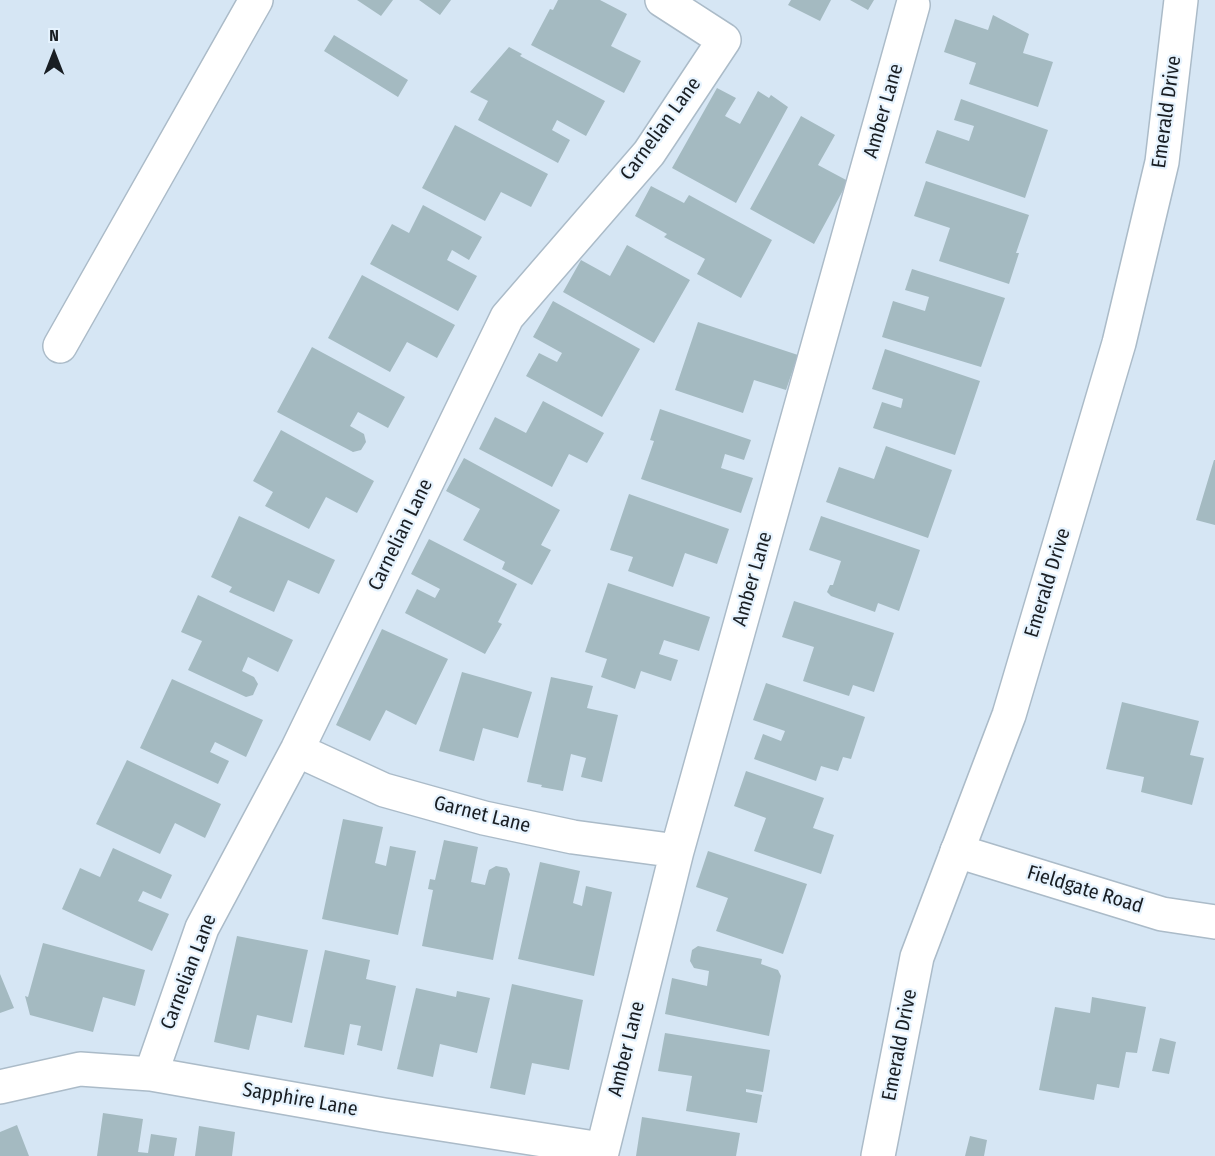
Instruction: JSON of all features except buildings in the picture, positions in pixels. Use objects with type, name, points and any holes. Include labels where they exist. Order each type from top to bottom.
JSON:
[{"type":"street","points":[[60,346],[256,0]]},
{"type":"street","name":"Carnelian Lane","points":[[151,1074],[202,928],[297,750],[507,317],[649,153],[724,40],[662,0]]},
{"type":"street","name":"Emerald Drive","points":[[878,1156],[917,957],[1008,715],[1119,343],[1162,162],[1181,0]]},
{"type":"street","name":"Amber Lane","points":[[601,1152],[676,851],[913,5]]},
{"type":"street","name":"Garnet Lane","points":[[297,750],[384,790],[484,818],[573,837],[676,851]]},
{"type":"street","name":"Fieldgate Road","points":[[957,851],[1162,914],[1215,922]]},
{"type":"street","name":"Sapphire Lane","points":[[0,1087],[80,1069],[151,1074],[601,1152]]}]
